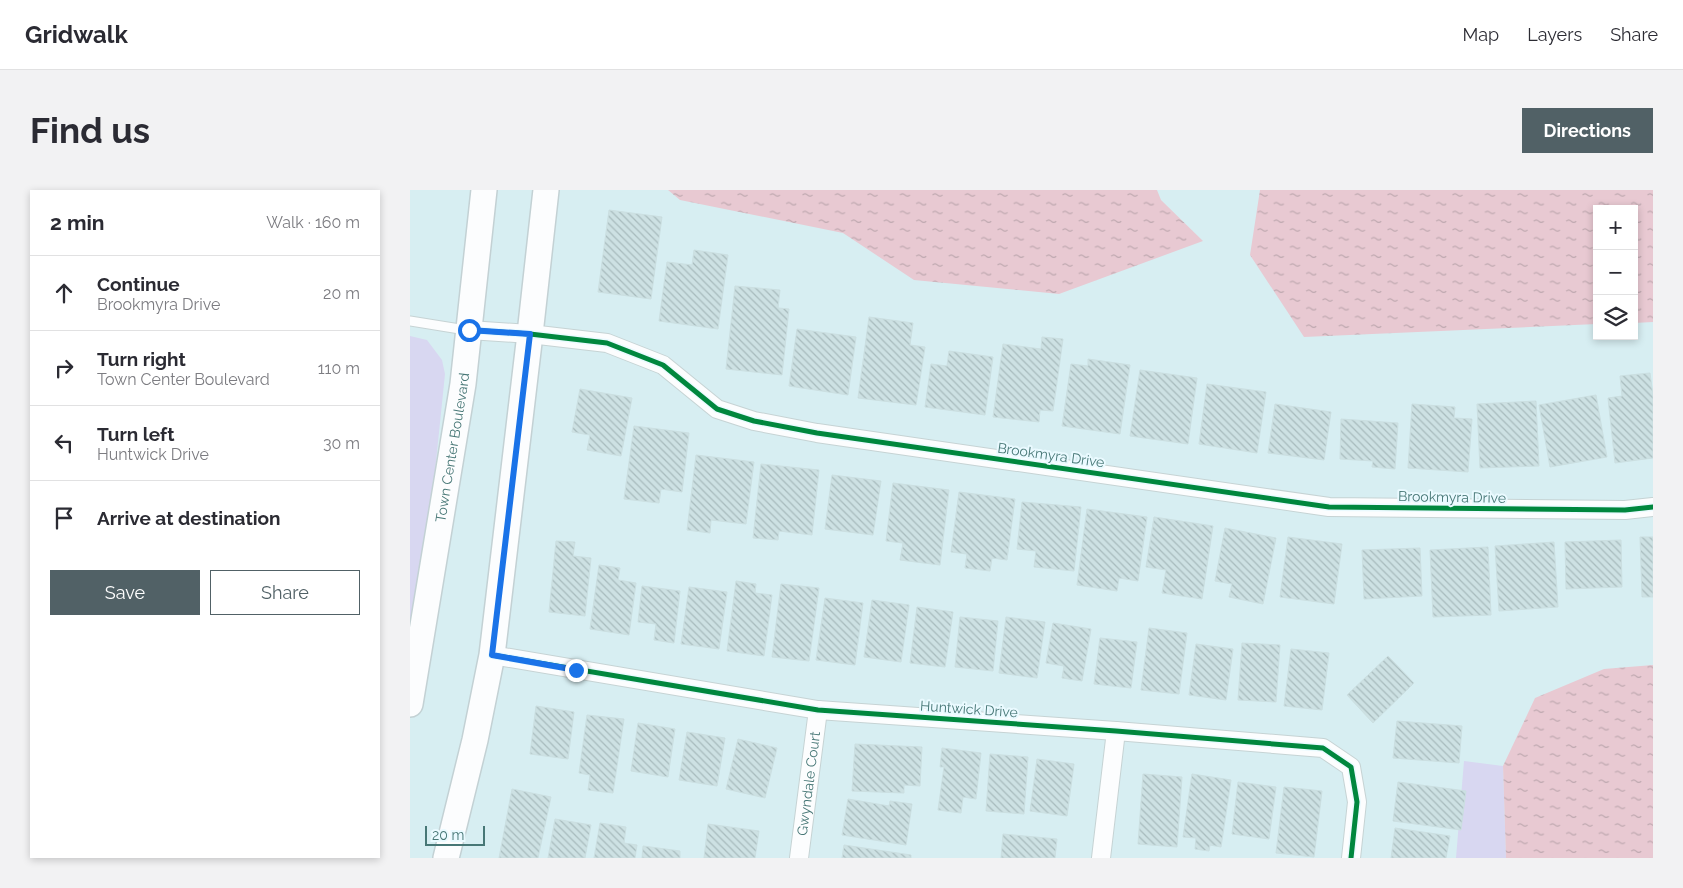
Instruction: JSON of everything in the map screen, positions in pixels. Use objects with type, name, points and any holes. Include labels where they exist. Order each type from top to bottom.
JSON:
[{"type":"street","name":"Town Center Boulevard","points":[[410,704],[461,393],[484,190]]},
{"type":"street","points":[[446,858],[475,740],[492,655],[546,190]]},
{"type":"street","name":"Brookmyra Drive","points":[[469,330],[530,334],[608,343],[663,365],[717,409],[754,421],[817,433],[1329,507],[1625,510],[1653,506]]},
{"type":"street","name":"Huntwick Drive","points":[[492,655],[818,710],[1323,748],[1351,767],[1357,802],[1351,858]]},
{"type":"street","name":"Gwyndale Court","points":[[799,858],[818,710]]},
{"type":"street","points":[[1101,858],[1116,731]]},
{"type":"lane","points":[[410,321],[469,330]]},
{"type":"shaded area","points":[[410,190],[1653,190],[1653,858],[410,858]]},
{"type":"shaded area","points":[[410,336],[427,340],[442,360],[445,374],[431,510],[410,640]]},
{"type":"shaded area","points":[[1464,761],[1503,766],[1506,858],[1456,858]]},
{"type":"water","points":[[668,190],[1157,190],[1161,200],[1203,241],[1059,294],[914,280],[843,233],[680,200]]},
{"type":"water","points":[[1260,190],[1653,190],[1653,322],[1638,323],[1638,205],[1593,205],[1593,324],[1304,337],[1250,255]]},
{"type":"water","points":[[1653,665],[1653,858],[1506,858],[1503,766],[1535,698],[1604,669]]},
{"type":"building","points":[[609,210],[662,217],[651,299],[598,292]]},
{"type":"building","points":[[694,250],[728,255],[718,329],[659,321],[667,262],[692,265]]},
{"type":"building","points":[[735,286],[780,290],[778,308],[789,309],[782,375],[726,369]]},
{"type":"building","points":[[869,317],[913,323],[910,345],[925,347],[916,405],[858,398]]},
{"type":"building","points":[[797,329],[856,337],[848,395],[789,386]]},
{"type":"building","points":[[1042,337],[1063,339],[1053,411],[1040,410],[1039,422],[993,417],[1003,344],[1041,349]]},
{"type":"building","points":[[949,351],[993,357],[985,415],[925,407],[931,364],[947,366]]},
{"type":"building","points":[[1088,359],[1130,365],[1120,434],[1062,426],[1071,364],[1088,366]]},
{"type":"building","points":[[1140,370],[1197,378],[1188,444],[1130,436]]},
{"type":"building","points":[[1650,373],[1653,395],[1653,458],[1615,463],[1608,398],[1622,396],[1620,376]]},
{"type":"building","points":[[1207,384],[1266,392],[1257,453],[1199,444]]},
{"type":"building","points":[[580,389],[632,398],[621,456],[587,450],[590,435],[572,432]]},
{"type":"building","points":[[1596,395],[1607,457],[1550,467],[1539,405]]},
{"type":"building","points":[[1536,401],[1539,466],[1480,468],[1477,404]]},
{"type":"building","points":[[1275,404],[1331,412],[1324,460],[1268,453]]},
{"type":"building","points":[[1412,404],[1455,407],[1454,418],[1472,419],[1468,472],[1408,468]]},
{"type":"building","points":[[1341,419],[1398,423],[1395,469],[1372,467],[1373,461],[1340,459]]},
{"type":"building","points":[[634,426],[689,433],[682,492],[661,489],[659,503],[624,499]]},
{"type":"building","points":[[696,455],[754,462],[746,524],[711,520],[710,533],[687,530]]},
{"type":"building","points":[[761,464],[819,470],[812,535],[779,531],[778,540],[753,538]]},
{"type":"building","points":[[832,475],[881,481],[873,535],[825,529]]},
{"type":"building","points":[[893,483],[949,490],[940,565],[900,560],[903,543],[886,541]]},
{"type":"building","points":[[959,492],[1015,499],[1007,560],[992,558],[990,571],[965,568],[967,554],[951,552]]},
{"type":"building","points":[[1022,502],[1081,507],[1074,571],[1034,567],[1036,551],[1017,549]]},
{"type":"building","points":[[1087,509],[1147,517],[1138,581],[1119,578],[1117,591],[1077,585]]},
{"type":"building","points":[[1154,517],[1213,526],[1202,599],[1162,593],[1166,570],[1146,567]]},
{"type":"building","points":[[1225,528],[1276,538],[1263,604],[1229,597],[1232,584],[1215,581]]},
{"type":"building","points":[[1288,537],[1342,544],[1334,604],[1280,597]]},
{"type":"building","points":[[1640,537],[1653,537],[1653,597],[1642,597]]},
{"type":"building","points":[[1621,540],[1622,587],[1566,589],[1565,542]]},
{"type":"building","points":[[556,541],[575,542],[573,556],[591,558],[585,616],[549,612]]},
{"type":"building","points":[[1554,542],[1558,607],[1499,611],[1495,546]]},
{"type":"building","points":[[1488,547],[1491,615],[1433,617],[1430,550]]},
{"type":"building","points":[[1420,548],[1422,596],[1364,599],[1362,550]]},
{"type":"building","points":[[599,565],[620,568],[618,580],[636,583],[629,635],[590,629]]},
{"type":"building","points":[[736,581],[756,584],[755,593],[772,595],[764,656],[727,651]]},
{"type":"building","points":[[781,584],[819,588],[809,661],[772,657]]},
{"type":"building","points":[[642,586],[680,591],[674,643],[654,640],[656,624],[638,622]]},
{"type":"building","points":[[689,587],[727,592],[719,649],[681,644]]},
{"type":"building","points":[[825,598],[863,603],[855,665],[816,660]]},
{"type":"building","points":[[872,600],[909,605],[901,662],[864,657]]},
{"type":"building","points":[[917,607],[953,612],[945,667],[910,663]]},
{"type":"building","points":[[960,617],[998,621],[993,671],[955,667]]},
{"type":"building","points":[[1006,617],[1045,622],[1037,678],[999,673]]},
{"type":"building","points":[[1053,623],[1091,629],[1082,681],[1062,678],[1064,666],[1046,663]]},
{"type":"building","points":[[1149,628],[1187,633],[1179,694],[1141,690]]},
{"type":"building","points":[[1100,638],[1137,642],[1131,688],[1094,684]]},
{"type":"building","points":[[1242,643],[1280,645],[1276,702],[1238,700]]},
{"type":"building","points":[[1196,644],[1233,649],[1226,700],[1189,695]]},
{"type":"building","points":[[1291,649],[1329,653],[1322,710],[1284,706]]},
{"type":"building","points":[[1388,656],[1414,683],[1373,723],[1347,695]]},
{"type":"building","points":[[536,706],[574,712],[568,759],[530,754]]},
{"type":"building","points":[[587,715],[624,719],[613,793],[588,790],[590,775],[579,773]]},
{"type":"building","points":[[1397,721],[1462,726],[1459,763],[1393,758]]},
{"type":"building","points":[[638,723],[675,729],[668,777],[631,771]]},
{"type":"building","points":[[687,732],[725,738],[717,786],[679,780]]},
{"type":"building","points":[[738,739],[777,748],[765,798],[726,789]]},
{"type":"building","points":[[855,744],[922,747],[920,786],[904,785],[904,793],[852,791]]},
{"type":"building","points":[[942,748],[981,753],[976,799],[963,797],[961,813],[938,810],[944,767],[940,767]]},
{"type":"building","points":[[990,754],[1028,757],[1024,814],[986,811]]},
{"type":"building","points":[[1037,759],[1074,764],[1067,816],[1030,811]]},
{"type":"building","points":[[1143,774],[1182,777],[1177,847],[1138,844]]},
{"type":"building","points":[[1192,774],[1231,780],[1221,847],[1210,845],[1209,851],[1195,849],[1196,838],[1183,837]]},
{"type":"building","points":[[1238,782],[1276,787],[1269,839],[1232,834]]},
{"type":"building","points":[[1398,782],[1466,791],[1461,830],[1393,821]]},
{"type":"building","points":[[1284,787],[1322,791],[1314,857],[1276,853]]},
{"type":"building","points":[[512,789],[551,797],[538,858],[499,858]]},
{"type":"building","points":[[848,799],[889,806],[890,801],[912,804],[906,845],[842,835]]},
{"type":"building","points":[[555,819],[591,825],[585,858],[548,858]]},
{"type":"building","points":[[600,823],[626,827],[624,843],[637,845],[635,858],[594,858]]},
{"type":"building","points":[[708,824],[759,831],[755,858],[704,858]]},
{"type":"building","points":[[1395,828],[1450,836],[1446,858],[1391,858]]},
{"type":"building","points":[[1003,834],[1057,839],[1055,858],[1001,858]]},
{"type":"building","points":[[844,845],[911,855],[911,858],[842,858]]},
{"type":"building","points":[[643,846],[680,851],[680,858],[642,858]]},
{"type":"cycle path","points":[[469,330],[530,334],[607,343],[663,365],[717,409],[754,421],[817,433],[1329,507],[1625,510],[1653,507]]},
{"type":"cycle path","points":[[492,655],[818,710],[1323,748],[1351,767],[1357,802],[1351,858]]},
{"type":"route","points":[[469,330],[530,334],[492,655],[576,670]]}]
